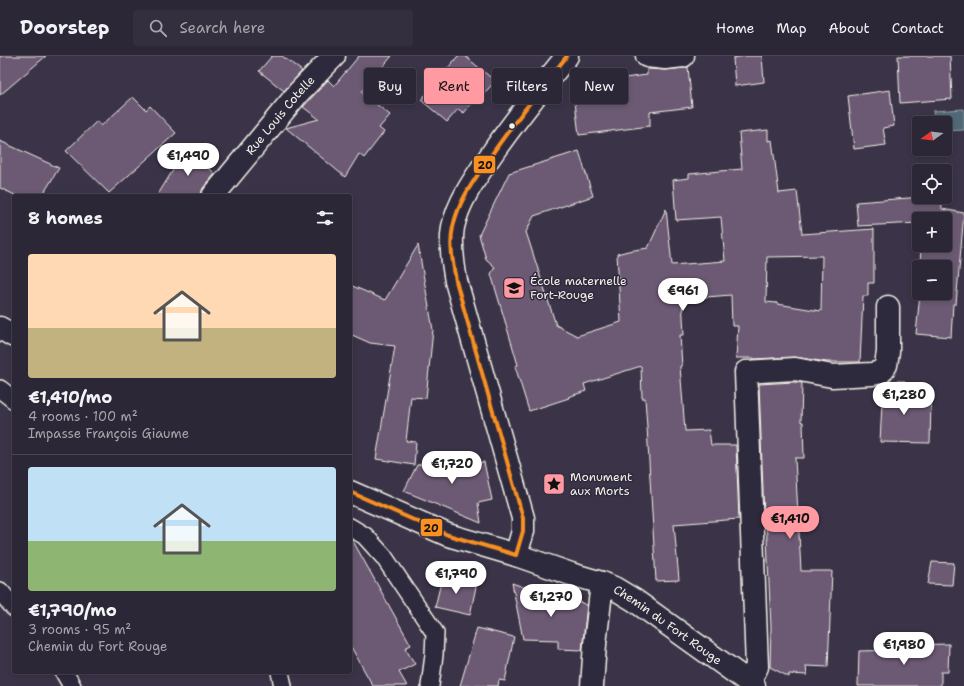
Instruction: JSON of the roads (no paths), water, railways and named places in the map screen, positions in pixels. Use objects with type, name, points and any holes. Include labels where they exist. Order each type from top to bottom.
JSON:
[{"type":"street","name":"Rue Louis Cotelle","points":[[215,194],[299,92],[334,56]]},
{"type":"street","points":[[516,555],[522,531],[523,518],[456,281],[452,253],[453,227],[461,204],[470,185],[511,126],[567,56]]},
{"type":"street","points":[[647,56],[665,58],[683,56]]},
{"type":"street","points":[[751,684],[757,667],[746,372],[795,370],[832,376],[872,374],[881,372],[886,365],[888,352],[888,307]]},
{"type":"street","points":[[0,328],[12,335]]},
{"type":"street","name":"Chemin du Fort Rouge","points":[[352,493],[448,535],[516,555],[614,588],[634,600],[751,684]]},
{"type":"street","points":[[592,686],[602,583]]},
{"type":"lane","points":[[0,389],[12,398]]},
{"type":"lane","points":[[352,528],[366,536],[384,557],[435,633],[430,686]]},
{"type":"lane","points":[[0,591],[12,606]]},
{"type":"lane","points":[[65,674],[72,686]]},
{"type":"lane","points":[[280,674],[282,686]]},
{"type":"water","points":[[964,109],[964,130],[952,131],[952,116],[933,116],[933,111]]},
{"type":"place","name":"École maternelle Fort-Rouge","points":[[514,288]]},
{"type":"place","name":"Monument aux Morts","points":[[554,484]]}]
